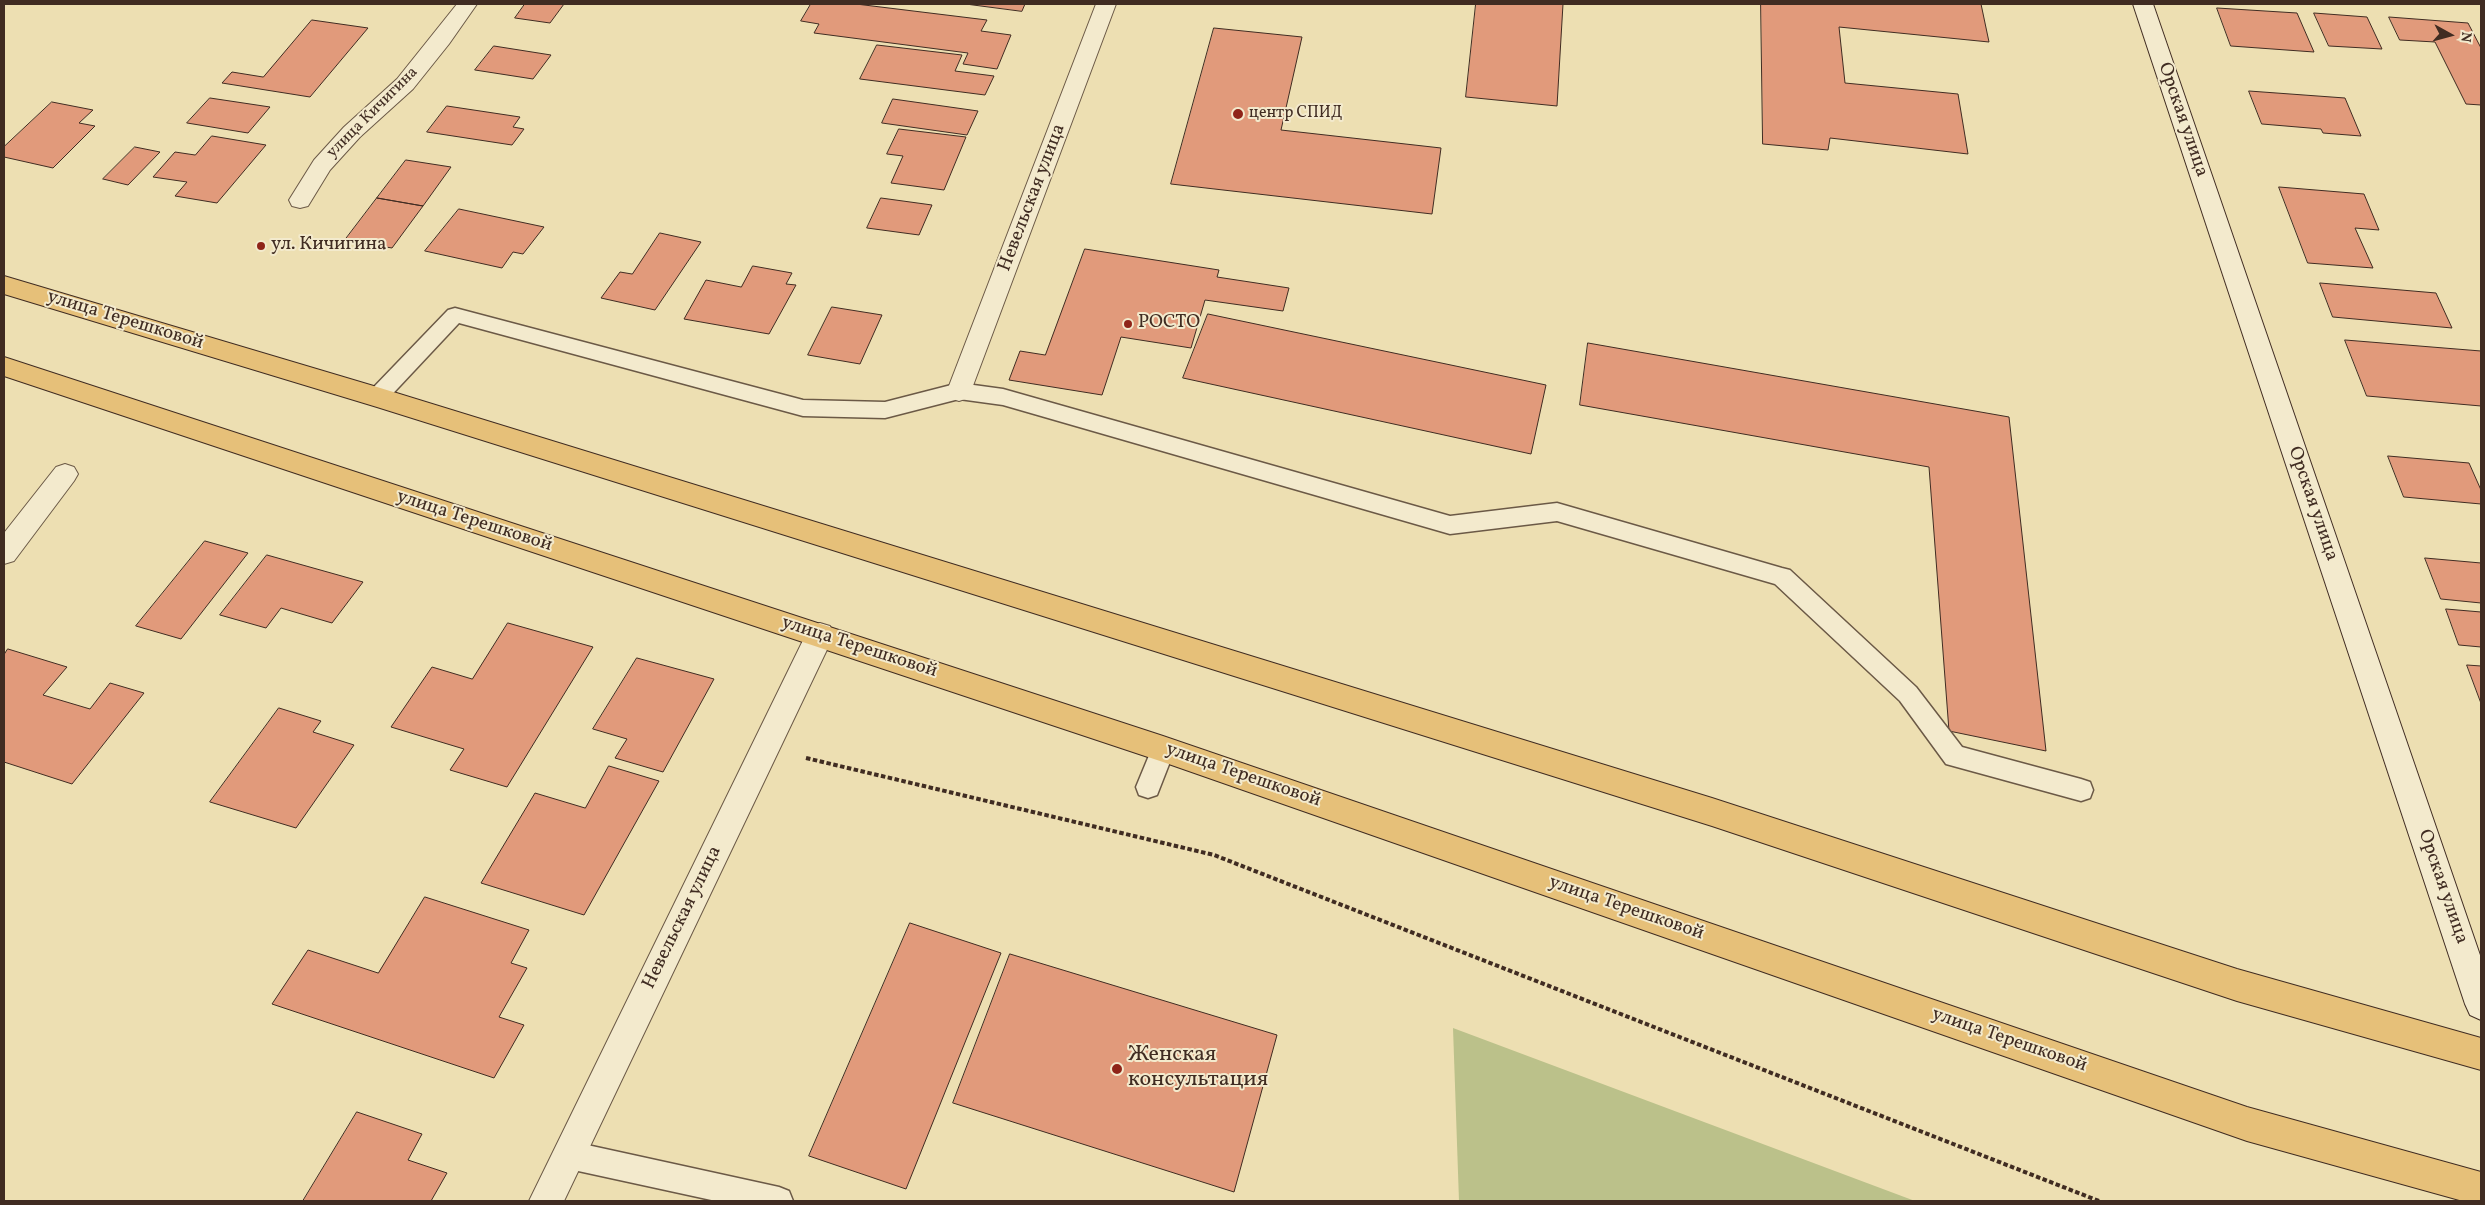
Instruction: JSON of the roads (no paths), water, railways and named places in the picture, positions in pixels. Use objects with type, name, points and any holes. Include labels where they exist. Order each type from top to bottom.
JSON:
[{"type":"main road","name":"улица Терешковой","points":[[4,285],[377,397],[1712,812],[2237,985],[2481,1054]]},
{"type":"main road","name":"улица Терешковой","points":[[4,366],[1163,748],[2247,1124],[2481,1189]]},
{"type":"street","name":"улица Кичигина","points":[[300,200],[322,165],[352,132],[405,84],[442,40],[468,4]]},
{"type":"street","name":"Невельская улица","points":[[959,391],[1106,4]]},
{"type":"street","name":"Орская улица","points":[[2143,4],[2481,1004]]},
{"type":"street","points":[[4,553],[65,474]]},
{"type":"street","name":"Невельская улица","points":[[546,1201],[820,635]]},
{"type":"lane","points":[[377,397],[454,315],[803,408],[885,410],[959,391],[1003,397],[1450,525],[1557,512],[1782,577],[1854,641],[1908,694],[1954,756],[2081,790]]},
{"type":"lane","points":[[1148,787],[1163,748]]},
{"type":"lane","points":[[568,1155],[779,1201]]},
{"type":"place","name":"центр СПИД","points":[[1238,114]]},
{"type":"place","name":"ул. Кичигина","points":[[261,246]]},
{"type":"place","name":"РОСТО","points":[[1128,324]]},
{"type":"place","name":"Женская консультация","points":[[1117,1069]]}]
